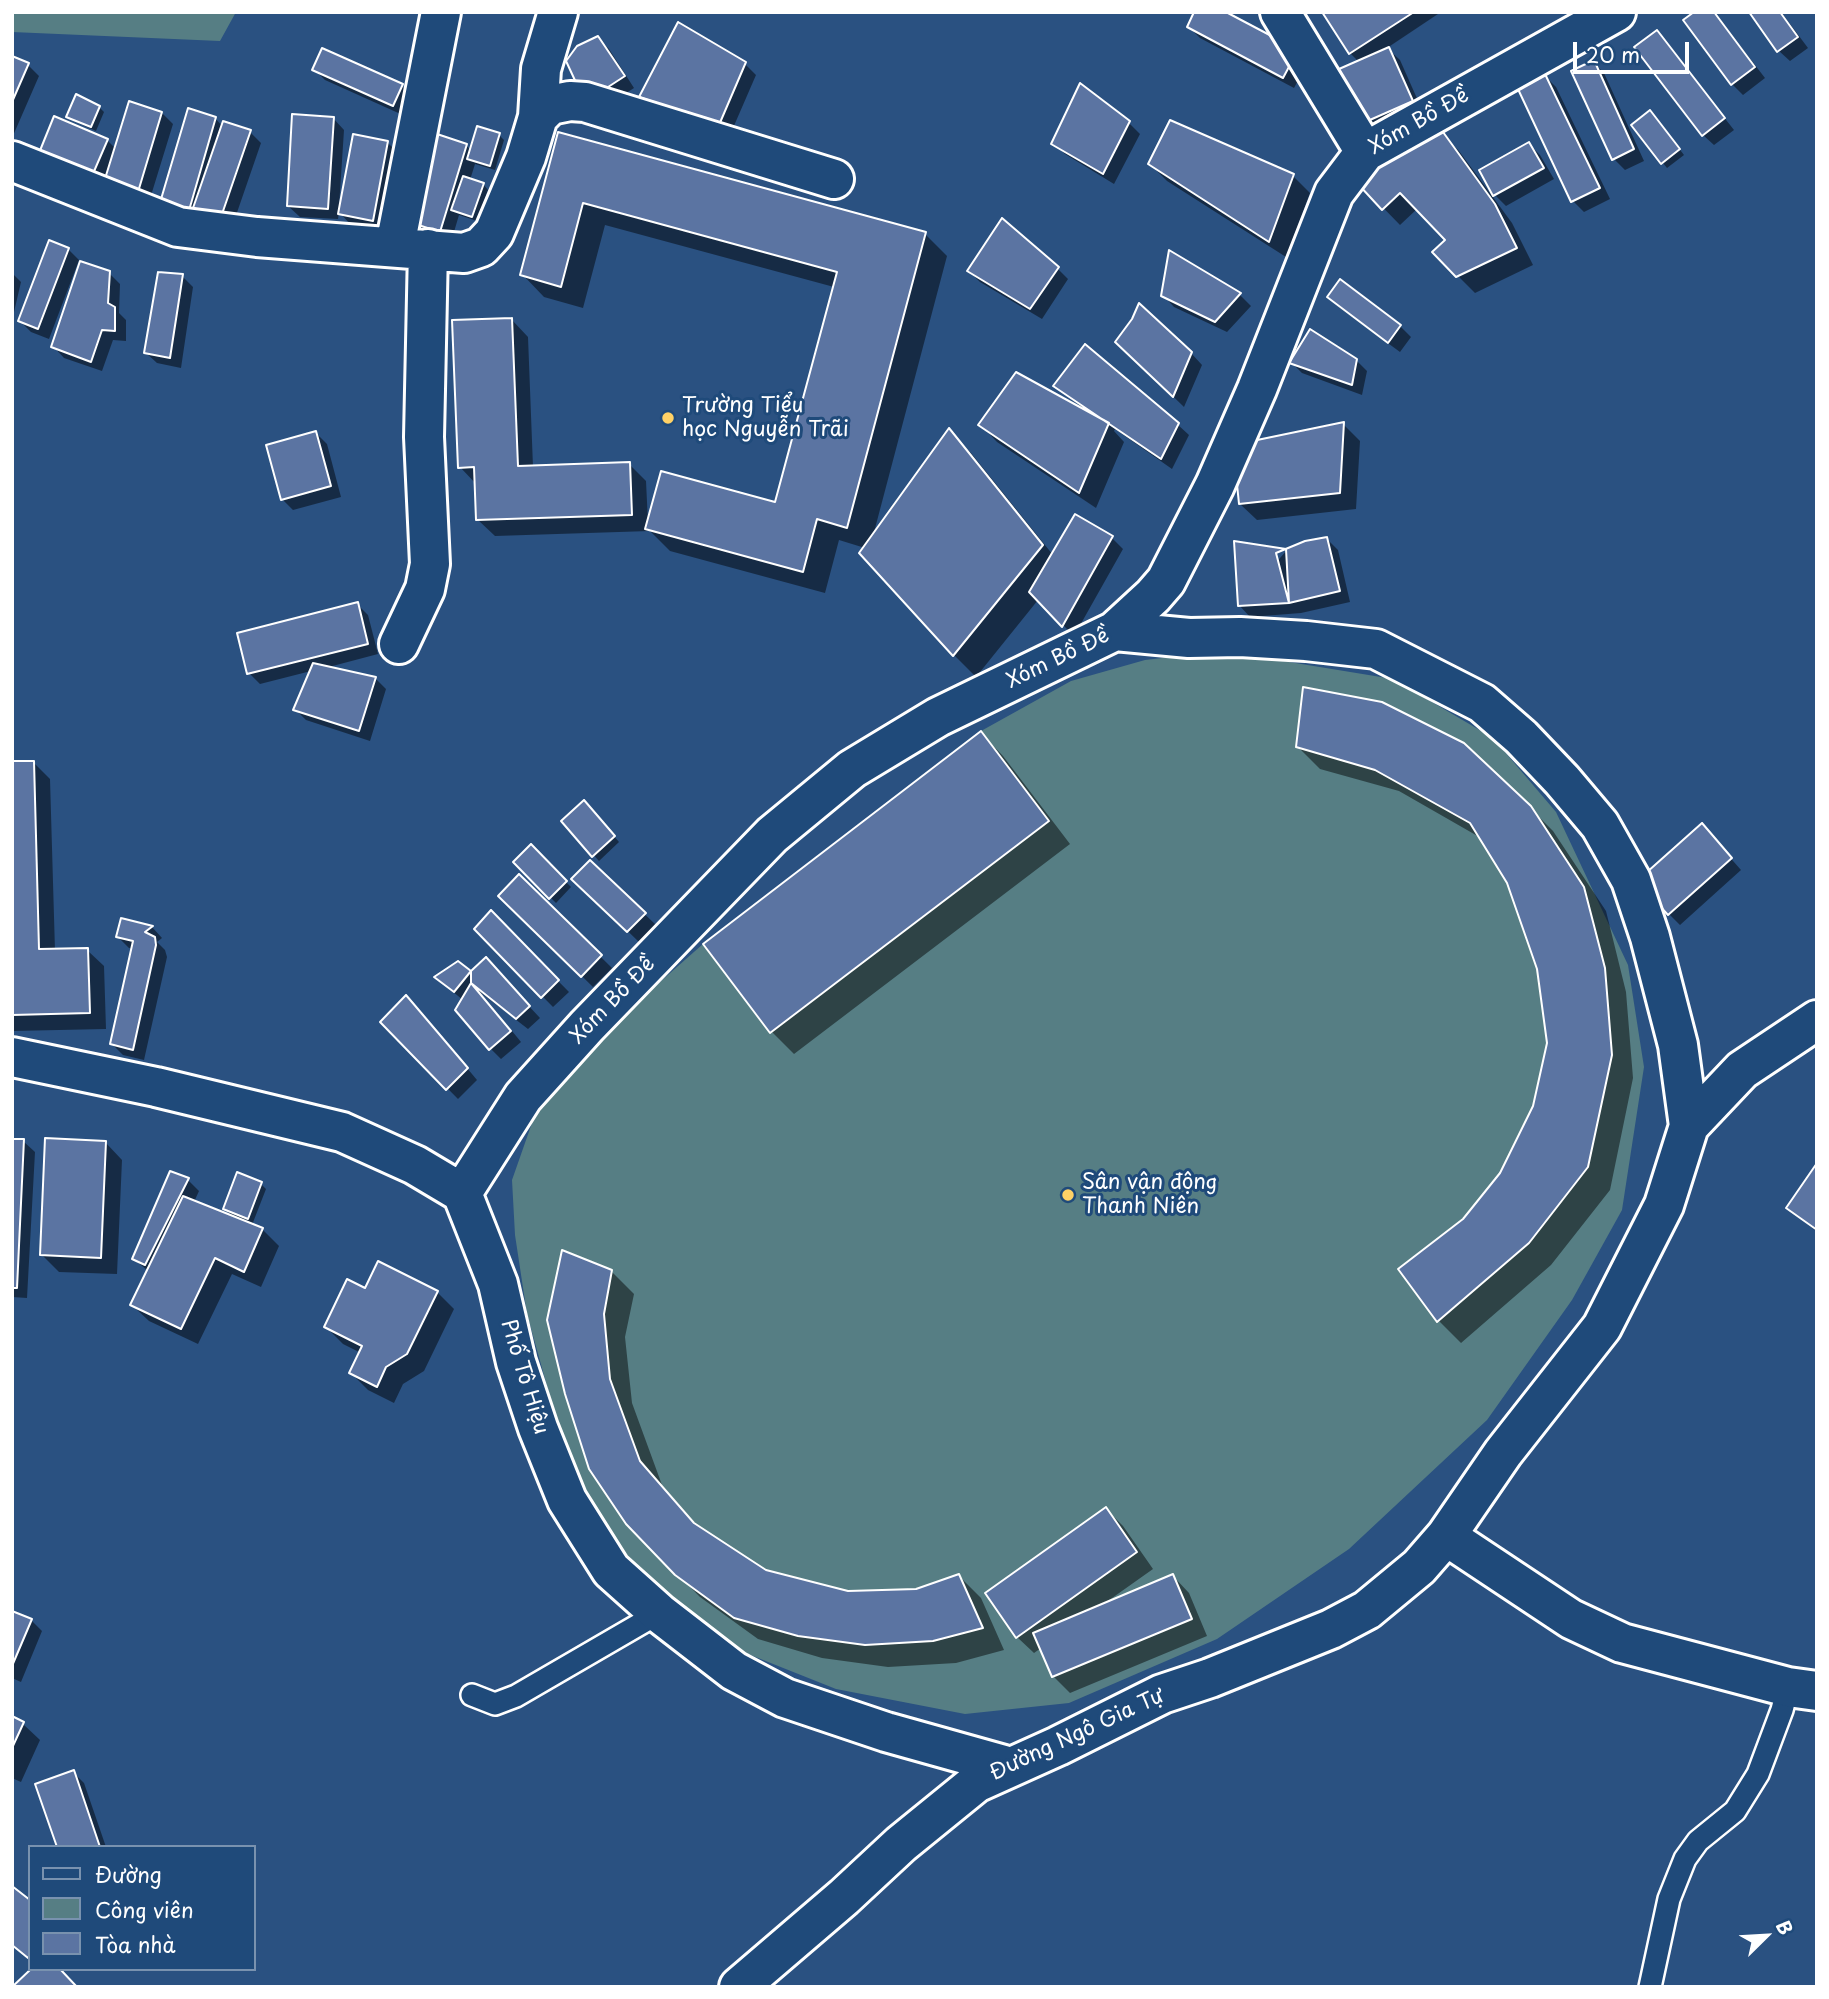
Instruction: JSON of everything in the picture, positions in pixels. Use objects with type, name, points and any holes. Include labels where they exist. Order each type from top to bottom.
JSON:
[{"type":"street","points":[[399,644],[425,589],[430,564],[412,247],[442,12]]},
{"type":"street","points":[[12,161],[178,227],[257,237],[464,253],[481,247],[494,233],[526,158],[538,117],[541,69],[558,12]]},
{"type":"street","points":[[1280,12],[1365,152]]},
{"type":"street","name":"Xóm Bồ Đề","points":[[462,1193],[523,1097],[772,835],[852,769],[938,717],[1115,631],[1153,596],[1182,553],[1215,485],[1257,389],[1334,193],[1365,152],[1616,12]]},
{"type":"street","points":[[538,117],[550,105],[570,101],[585,102],[834,179]]},
{"type":"street","points":[[1115,631],[1189,638],[1240,637],[1306,641],[1376,649],[1482,703],[1521,737],[1600,825],[1631,880],[1650,937],[1678,1045],[1689,1126]]},
{"type":"street","points":[[1689,1126],[1742,1070],[1817,1020]]},
{"type":"street","points":[[12,1057],[156,1087],[342,1132],[415,1165],[462,1193]]},
{"type":"street","name":"Đường Ngô Gia Tự","points":[[738,1987],[844,1897],[901,1844],[976,1783],[1162,1694],[1210,1678],[1331,1629],[1367,1610],[1419,1567],[1446,1536],[1503,1453],[1602,1327],[1664,1205],[1689,1126]]},
{"type":"street","name":"Phố Tô Hiệu","points":[[462,1193],[498,1284],[516,1362],[538,1428],[567,1500],[611,1570],[659,1613],[734,1671],[785,1698],[886,1732],[1011,1768]]},
{"type":"street","points":[[1446,1536],[1572,1619],[1622,1643],[1802,1689]]},
{"type":"lane","points":[[472,1695],[495,1704],[516,1696],[659,1613]]},
{"type":"lane","points":[[1650,1987],[1669,1899],[1685,1859],[1698,1841],[1735,1811],[1758,1774],[1782,1710],[1802,1689]]},
{"type":"green space","points":[[12,12],[236,12],[220,41],[12,32]]},
{"type":"green space","name":"Sân vận động Thanh Niên","points":[[1222,651],[1393,679],[1493,738],[1556,812],[1628,965],[1644,1067],[1622,1210],[1572,1300],[1487,1420],[1349,1549],[1217,1639],[1069,1703],[965,1714],[836,1689],[733,1648],[632,1562],[586,1496],[557,1422],[527,1314],[515,1235],[512,1180],[539,1103],[601,1034],[703,944],[981,731],[1071,681],[1145,660]]},
{"type":"building","points":[[1194,12],[1226,12],[1298,50],[1283,78],[1187,27]]},
{"type":"building","points":[[1322,12],[1414,12],[1349,54]]},
{"type":"building","points":[[1694,12],[1714,12],[1755,67],[1731,85],[1683,20]]},
{"type":"building","points":[[1749,12],[1780,12],[1798,37],[1777,52]]},
{"type":"building","points":[[678,22],[746,62],[719,125],[639,97]]},
{"type":"building","points":[[1657,30],[1725,118],[1702,136],[1634,47]]},
{"type":"building","points":[[598,36],[625,76],[585,102],[566,61],[577,46]]},
{"type":"building","points":[[1389,47],[1413,101],[1363,123],[1339,69]]},
{"type":"building","points":[[322,48],[403,84],[393,106],[312,70]]},
{"type":"building","points":[[12,56],[29,63],[12,102]]},
{"type":"building","points":[[1594,60],[1634,149],[1612,160],[1571,71]]},
{"type":"building","points":[[1545,74],[1600,188],[1571,202],[1517,87]]},
{"type":"building","points":[[1080,83],[1130,121],[1103,174],[1051,144]]},
{"type":"building","points":[[76,94],[100,106],[91,127],[66,117]]},
{"type":"building","points":[[129,101],[162,112],[138,192],[104,182]]},
{"type":"building","points":[[188,108],[216,117],[188,214],[159,206]]},
{"type":"building","points":[[1650,110],[1680,149],[1661,164],[1631,125]]},
{"type":"building","points":[[292,114],[334,117],[328,209],[287,206]]},
{"type":"building","points":[[54,116],[108,139],[92,176],[39,153]]},
{"type":"building","points":[[1170,120],[1294,174],[1269,242],[1148,164]]},
{"type":"building","points":[[223,121],[251,130],[221,217],[193,208]]},
{"type":"building","points":[[477,126],[500,133],[490,166],[467,159]]},
{"type":"building","points":[[558,132],[926,232],[847,528],[817,519],[803,572],[645,529],[661,471],[775,502],[837,272],[583,203],[561,287],[520,275]]},
{"type":"building","points":[[1443,132],[1495,204],[1517,248],[1456,277],[1432,252],[1445,240],[1400,193],[1382,210],[1358,184],[1396,147]]},
{"type":"building","points":[[353,134],[388,141],[373,221],[338,214]]},
{"type":"building","points":[[437,134],[467,144],[440,232],[409,222]]},
{"type":"building","points":[[1529,142],[1544,168],[1493,196],[1479,170]]},
{"type":"building","points":[[463,176],[484,183],[472,217],[451,210]]},
{"type":"building","points":[[1002,218],[1059,267],[1030,309],[967,271]]},
{"type":"building","points":[[49,240],[69,248],[38,329],[18,321]]},
{"type":"building","points":[[1169,250],[1241,293],[1215,322],[1161,296]]},
{"type":"building","points":[[80,261],[110,271],[108,303],[115,307],[115,331],[102,330],[91,362],[51,347]]},
{"type":"building","points":[[158,272],[183,274],[170,358],[144,353]]},
{"type":"building","points":[[1340,279],[1401,325],[1388,343],[1327,297]]},
{"type":"building","points":[[1139,303],[1192,352],[1173,397],[1115,342],[1132,319]]},
{"type":"building","points":[[512,318],[518,466],[630,462],[632,515],[476,520],[474,467],[458,468],[452,320]]},
{"type":"building","points":[[1310,329],[1357,359],[1352,385],[1289,363]]},
{"type":"building","points":[[1085,344],[1179,423],[1161,459],[1053,386]]},
{"type":"building","points":[[1016,372],[1109,423],[1079,493],[978,425]]},
{"type":"building","points":[[1344,422],[1340,493],[1239,504],[1233,445]]},
{"type":"building","points":[[949,428],[1043,545],[953,656],[859,553]]},
{"type":"building","points":[[316,431],[331,486],[281,500],[266,445]]},
{"type":"building","points":[[1075,514],[1113,536],[1062,627],[1029,592]]},
{"type":"building","points":[[1327,537],[1340,591],[1289,603],[1276,553],[1305,541]]},
{"type":"building","points":[[1234,541],[1286,549],[1289,603],[1238,606]]},
{"type":"building","points":[[358,602],[368,644],[247,674],[237,633]]},
{"type":"building","points":[[313,663],[376,677],[359,731],[293,710]]},
{"type":"building","points":[[1303,687],[1382,702],[1464,743],[1531,806],[1584,887],[1605,968],[1612,1055],[1588,1167],[1529,1243],[1437,1322],[1398,1269],[1463,1219],[1500,1173],[1533,1106],[1547,1043],[1537,969],[1507,883],[1470,823],[1375,770],[1296,747]]},
{"type":"building","points":[[981,731],[1049,821],[770,1033],[703,944]]},
{"type":"building","points":[[12,761],[34,761],[39,949],[88,948],[90,1013],[12,1015]]},
{"type":"building","points":[[584,800],[615,836],[592,857],[561,821]]},
{"type":"building","points":[[1702,823],[1732,858],[1668,915],[1637,881]]},
{"type":"building","points":[[531,844],[567,881],[549,899],[513,862]]},
{"type":"building","points":[[590,860],[646,913],[627,932],[571,879]]},
{"type":"building","points":[[519,874],[602,955],[581,977],[498,896]]},
{"type":"building","points":[[491,910],[559,980],[541,998],[474,929]]},
{"type":"building","points":[[121,918],[153,926],[145,932],[155,937],[156,945],[133,1050],[110,1044],[133,941],[116,937]]},
{"type":"building","points":[[486,957],[530,1006],[516,1019],[471,983],[471,971]]},
{"type":"building","points":[[458,961],[471,971],[454,992],[434,977]]},
{"type":"building","points":[[471,983],[511,1031],[489,1050],[455,1010]]},
{"type":"building","points":[[406,995],[468,1068],[446,1090],[380,1022]]},
{"type":"building","points":[[45,1138],[106,1141],[101,1258],[40,1255]]},
{"type":"building","points":[[12,1139],[24,1139],[17,1288],[12,1288]]},
{"type":"building","points":[[1817,1163],[1817,1230],[1786,1208]]},
{"type":"building","points":[[170,1171],[189,1178],[145,1265],[132,1259]]},
{"type":"building","points":[[237,1172],[262,1182],[248,1219],[223,1209]]},
{"type":"building","points":[[183,1196],[263,1228],[244,1272],[215,1258],[181,1329],[130,1305]]},
{"type":"building","points":[[562,1250],[612,1270],[604,1314],[610,1379],[640,1461],[694,1523],[766,1570],[848,1591],[916,1589],[959,1574],[983,1628],[933,1641],[865,1645],[798,1636],[734,1618],[675,1575],[626,1524],[589,1469],[565,1394],[547,1320]]},
{"type":"building","points":[[378,1261],[438,1291],[407,1354],[386,1367],[377,1387],[349,1373],[362,1346],[324,1327],[347,1279],[365,1288]]},
{"type":"building","points":[[1106,1507],[1137,1552],[1016,1638],[985,1593]]},
{"type":"building","points":[[1173,1574],[1192,1619],[1052,1677],[1033,1633]]},
{"type":"building","points":[[12,1611],[32,1619],[12,1666]]},
{"type":"building","points":[[12,1716],[24,1722],[12,1748]]},
{"type":"building","points":[[74,1770],[99,1845],[56,1845],[35,1784]]},
{"type":"building","points":[[12,1886],[28,1898],[28,1958],[12,1945]]},
{"type":"building","points":[[29,1971],[62,1971],[77,1987],[12,1987]]},
{"type":"place","name":"Trường Tiểu học Nguyễn Trãi","points":[[668,418]]},
{"type":"place","name":"Sân vận động Thanh Niên","points":[[1068,1195]]}]
